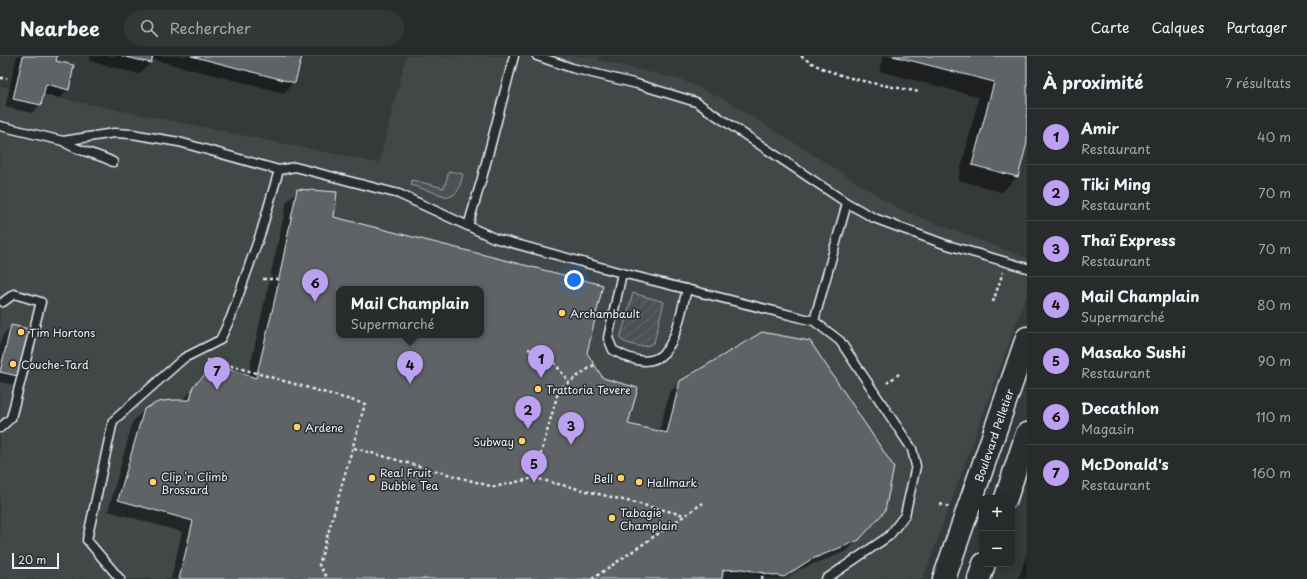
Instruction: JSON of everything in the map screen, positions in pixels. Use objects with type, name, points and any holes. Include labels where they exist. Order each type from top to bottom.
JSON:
[{"type":"street","name":"Boulevard Pelletier","points":[[944,579],[1027,338]]},
{"type":"street","points":[[1007,495],[1027,434]]},
{"type":"street","points":[[979,579],[983,567]]},
{"type":"lane","points":[[468,226],[514,56]]},
{"type":"lane","points":[[537,56],[572,68],[696,102],[847,203],[874,218],[944,244],[1027,268]]},
{"type":"lane","points":[[0,126],[63,141],[70,146],[101,155],[113,162]]},
{"type":"lane","points":[[63,141],[114,133],[132,134],[179,142],[280,170],[296,167],[399,194],[494,238],[622,273],[814,321],[840,341],[912,449],[916,466],[905,515],[889,536],[826,579]]},
{"type":"lane","points":[[120,579],[87,540],[113,421],[184,358],[220,340],[231,317],[261,232],[280,170]]},
{"type":"lane","points":[[814,321],[847,203]]},
{"type":"lane","points":[[622,273],[608,338],[613,350],[626,358],[642,361],[656,358],[664,354],[672,344],[687,289]]},
{"type":"lane","points":[[0,428],[11,418],[41,302],[14,294],[3,302]]},
{"type":"path","points":[[801,56],[813,65],[838,74],[920,92]]},
{"type":"path","points":[[0,78],[7,78]]},
{"type":"path","points":[[993,302],[1006,262]]},
{"type":"path","points":[[263,279],[278,280]]},
{"type":"path","points":[[528,349],[549,356],[569,382]]},
{"type":"path","points":[[184,358],[214,360],[365,404],[354,448],[319,565],[328,579]]},
{"type":"path","points":[[534,478],[559,389],[594,365]]},
{"type":"path","points":[[887,383],[899,374]]},
{"type":"path","points":[[354,448],[494,487],[534,478],[684,515]]},
{"type":"path","points":[[592,579],[684,515],[703,504]]},
{"type":"path","points":[[940,504],[953,508]]},
{"type":"path","points":[[762,579],[763,572]]},
{"type":"shaded area","points":[[406,56],[599,56],[598,60],[682,80],[726,100],[901,210],[1027,258],[1027,294],[923,579],[0,579],[0,86],[379,163]]},
{"type":"shaded area","points":[[449,171],[463,174],[459,188],[452,196],[448,197],[411,185],[412,180],[444,188]]},
{"type":"shaded area","points":[[633,293],[664,302],[654,342],[646,346],[632,345],[620,339]]},
{"type":"building","points":[[23,56],[57,56],[56,61],[74,65],[69,90],[46,84],[41,105],[13,99]]},
{"type":"building","points":[[122,56],[153,56],[151,63]]},
{"type":"building","points":[[191,56],[302,56],[295,83]]},
{"type":"building","points":[[893,56],[1027,56],[1027,143],[1018,177],[972,165],[994,82]]},
{"type":"building","points":[[297,189],[337,192],[334,217],[603,285],[587,353],[603,378],[638,388],[628,424],[667,433],[680,381],[762,332],[810,341],[894,467],[885,511],[859,540],[810,560],[784,577],[742,569],[723,570],[722,579],[179,579],[193,521],[118,500],[144,409],[158,402],[190,400],[193,386],[216,365],[256,378],[274,303]]},
{"type":"building","points":[[11,325],[34,330],[22,377],[0,372]]},
{"type":"place","name":"Decathlon","points":[[315,302]]},
{"type":"place","name":"Archambault","points":[[562,313]]},
{"type":"place","name":"Tim Hortons","points":[[21,332]]},
{"type":"place","name":"Couche-Tard","points":[[13,364]]},
{"type":"place","name":"Amir","points":[[541,378]]},
{"type":"place","name":"Mail Champlain","points":[[410,384]]},
{"type":"place","name":"Trattoria Tevere","points":[[538,389]]},
{"type":"place","name":"McDonald's","points":[[217,390]]},
{"type":"place","name":"Ardene","points":[[297,427]]},
{"type":"place","name":"Tiki Ming","points":[[528,429]]},
{"type":"place","name":"Subway","points":[[522,441]]},
{"type":"place","name":"Thaï Express","points":[[571,445]]},
{"type":"place","name":"Real Fruit Bubble Tea","points":[[372,478]]},
{"type":"place","name":"Bell","points":[[621,478]]},
{"type":"place","name":"Clip ‘n Climb Brossard","points":[[153,482]]},
{"type":"place","name":"Hallmark","points":[[639,482]]},
{"type":"place","name":"Masako Sushi","points":[[534,483]]},
{"type":"place","name":"Tabagie Champlain","points":[[612,518]]}]
